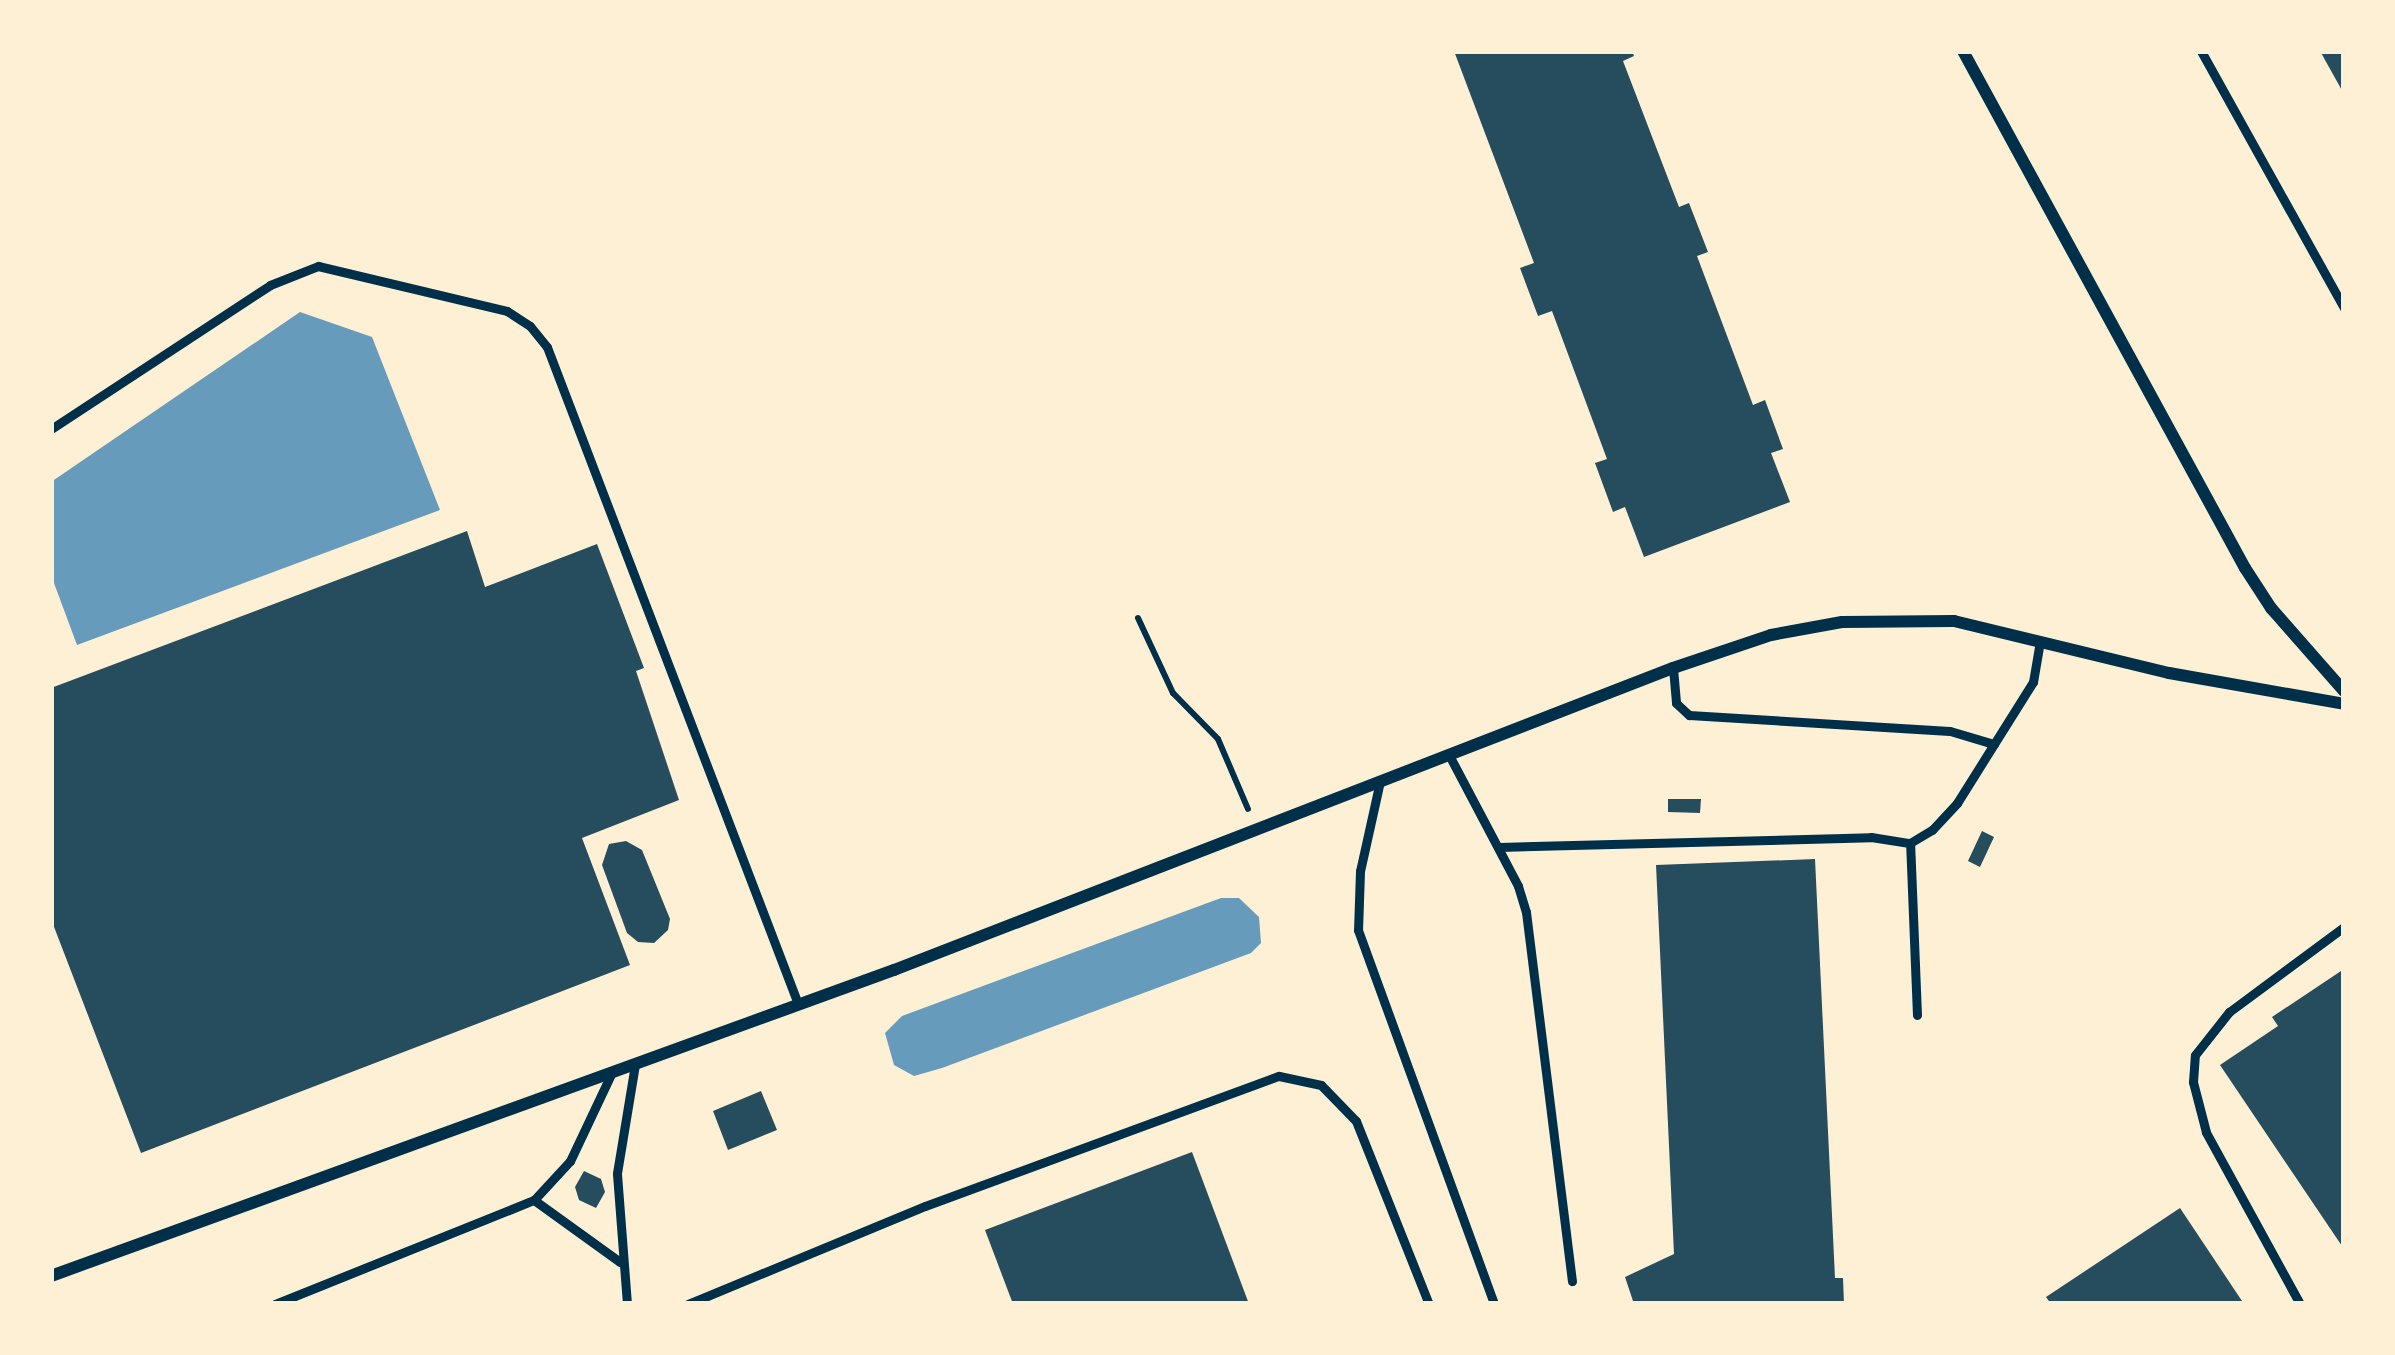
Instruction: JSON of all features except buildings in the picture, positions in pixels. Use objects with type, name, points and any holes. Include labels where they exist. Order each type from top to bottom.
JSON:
[{"type":"street","points":[[1963,51],[2245,568],[2271,608],[2344,692]]},
{"type":"street","points":[[51,1276],[798,1004],[1673,668],[1771,635],[1842,622],[1954,621],[2169,673],[2344,704]]},
{"type":"lane","points":[[2201,51],[2344,308]]},
{"type":"lane","points":[[51,429],[269,286],[317,266],[507,310],[530,326],[547,347],[798,1004]]},
{"type":"lane","points":[[1499,847],[1871,837],[1910,843],[1932,830],[1957,803],[2032,682],[2040,641]]},
{"type":"lane","points":[[1673,668],[1676,703],[1689,715],[1950,731],[1994,744]]},
{"type":"lane","points":[[1448,755],[1499,847],[1526,912],[1572,1281]]},
{"type":"lane","points":[[1380,781],[1360,871],[1358,930],[1494,1304]]},
{"type":"lane","points":[[1910,843],[1917,1016]]},
{"type":"lane","points":[[2300,1304],[2206,1132],[2193,1082],[2195,1055],[2229,1012],[2344,927]]},
{"type":"lane","points":[[626,1304],[617,1172],[635,1064]]},
{"type":"lane","points":[[275,1304],[534,1200],[570,1161],[612,1072]]},
{"type":"lane","points":[[688,1304],[925,1206],[1279,1076],[1321,1085],[1356,1121],[1429,1304]]},
{"type":"lane","points":[[534,1200],[620,1262]]},
{"type":"path","points":[[1138,618],[1172,693],[1218,739],[1256,829]]},
{"type":"water","points":[[300,312],[372,337],[440,510],[77,645],[51,575],[51,482]]},
{"type":"water","points":[[1221,898],[1239,898],[1259,917],[1261,943],[1251,953],[942,1068],[914,1076],[894,1065],[885,1033],[902,1016]]}]
